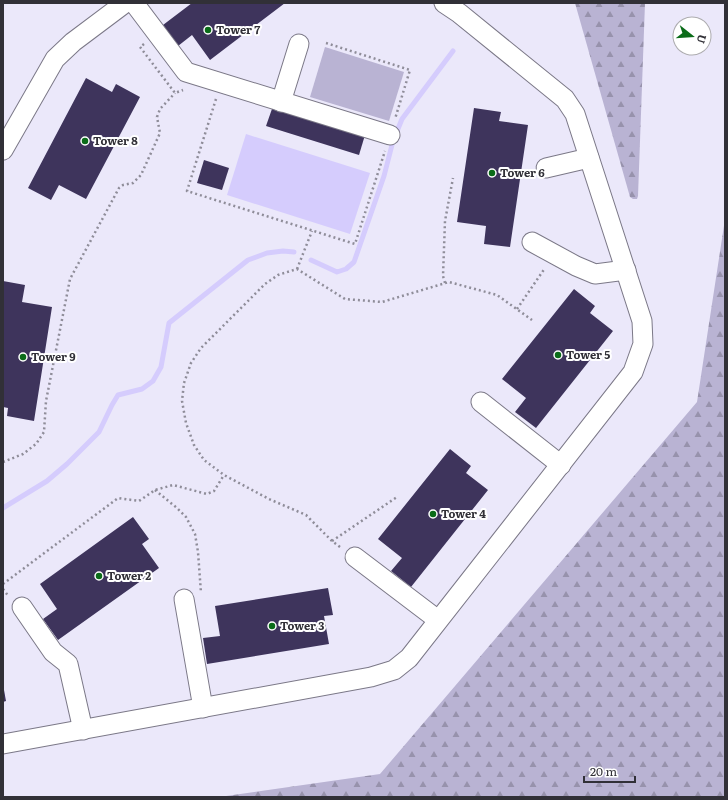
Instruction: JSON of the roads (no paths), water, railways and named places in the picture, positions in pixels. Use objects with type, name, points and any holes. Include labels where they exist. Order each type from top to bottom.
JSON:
[{"type":"lane","points":[[3,150],[55,59],[72,42],[125,3]]},
{"type":"lane","points":[[134,3],[186,72],[390,135]]},
{"type":"lane","points":[[3,744],[371,677],[394,670],[409,658],[633,372],[644,344],[642,321],[575,114],[565,99],[459,13],[444,3]]},
{"type":"lane","points":[[281,102],[298,44]]},
{"type":"lane","points":[[546,168],[589,158]]},
{"type":"lane","points":[[532,242],[576,266],[595,274],[626,270]]},
{"type":"lane","points":[[481,402],[561,465]]},
{"type":"lane","points":[[355,557],[438,620]]},
{"type":"lane","points":[[184,599],[203,708]]},
{"type":"lane","points":[[22,607],[53,652],[68,664],[83,730]]},
{"type":"waterway","points":[[311,260],[337,272],[346,269],[354,262],[384,176],[393,141],[402,119],[453,51]]},
{"type":"waterway","points":[[3,508],[47,481],[67,464],[99,432],[118,395],[142,389],[153,381],[161,367],[169,323],[248,260],[267,253],[283,251],[294,252]]},
{"type":"place","name":"Tower 7","points":[[208,30]]},
{"type":"place","name":"Tower 8","points":[[85,141]]},
{"type":"place","name":"Tower 6","points":[[492,173]]},
{"type":"place","name":"Tower 5","points":[[558,355]]},
{"type":"place","name":"Tower 9","points":[[23,357]]},
{"type":"place","name":"Tower 4","points":[[433,514]]},
{"type":"place","name":"Tower 2","points":[[99,576]]},
{"type":"place","name":"Tower 3","points":[[272,626]]}]
